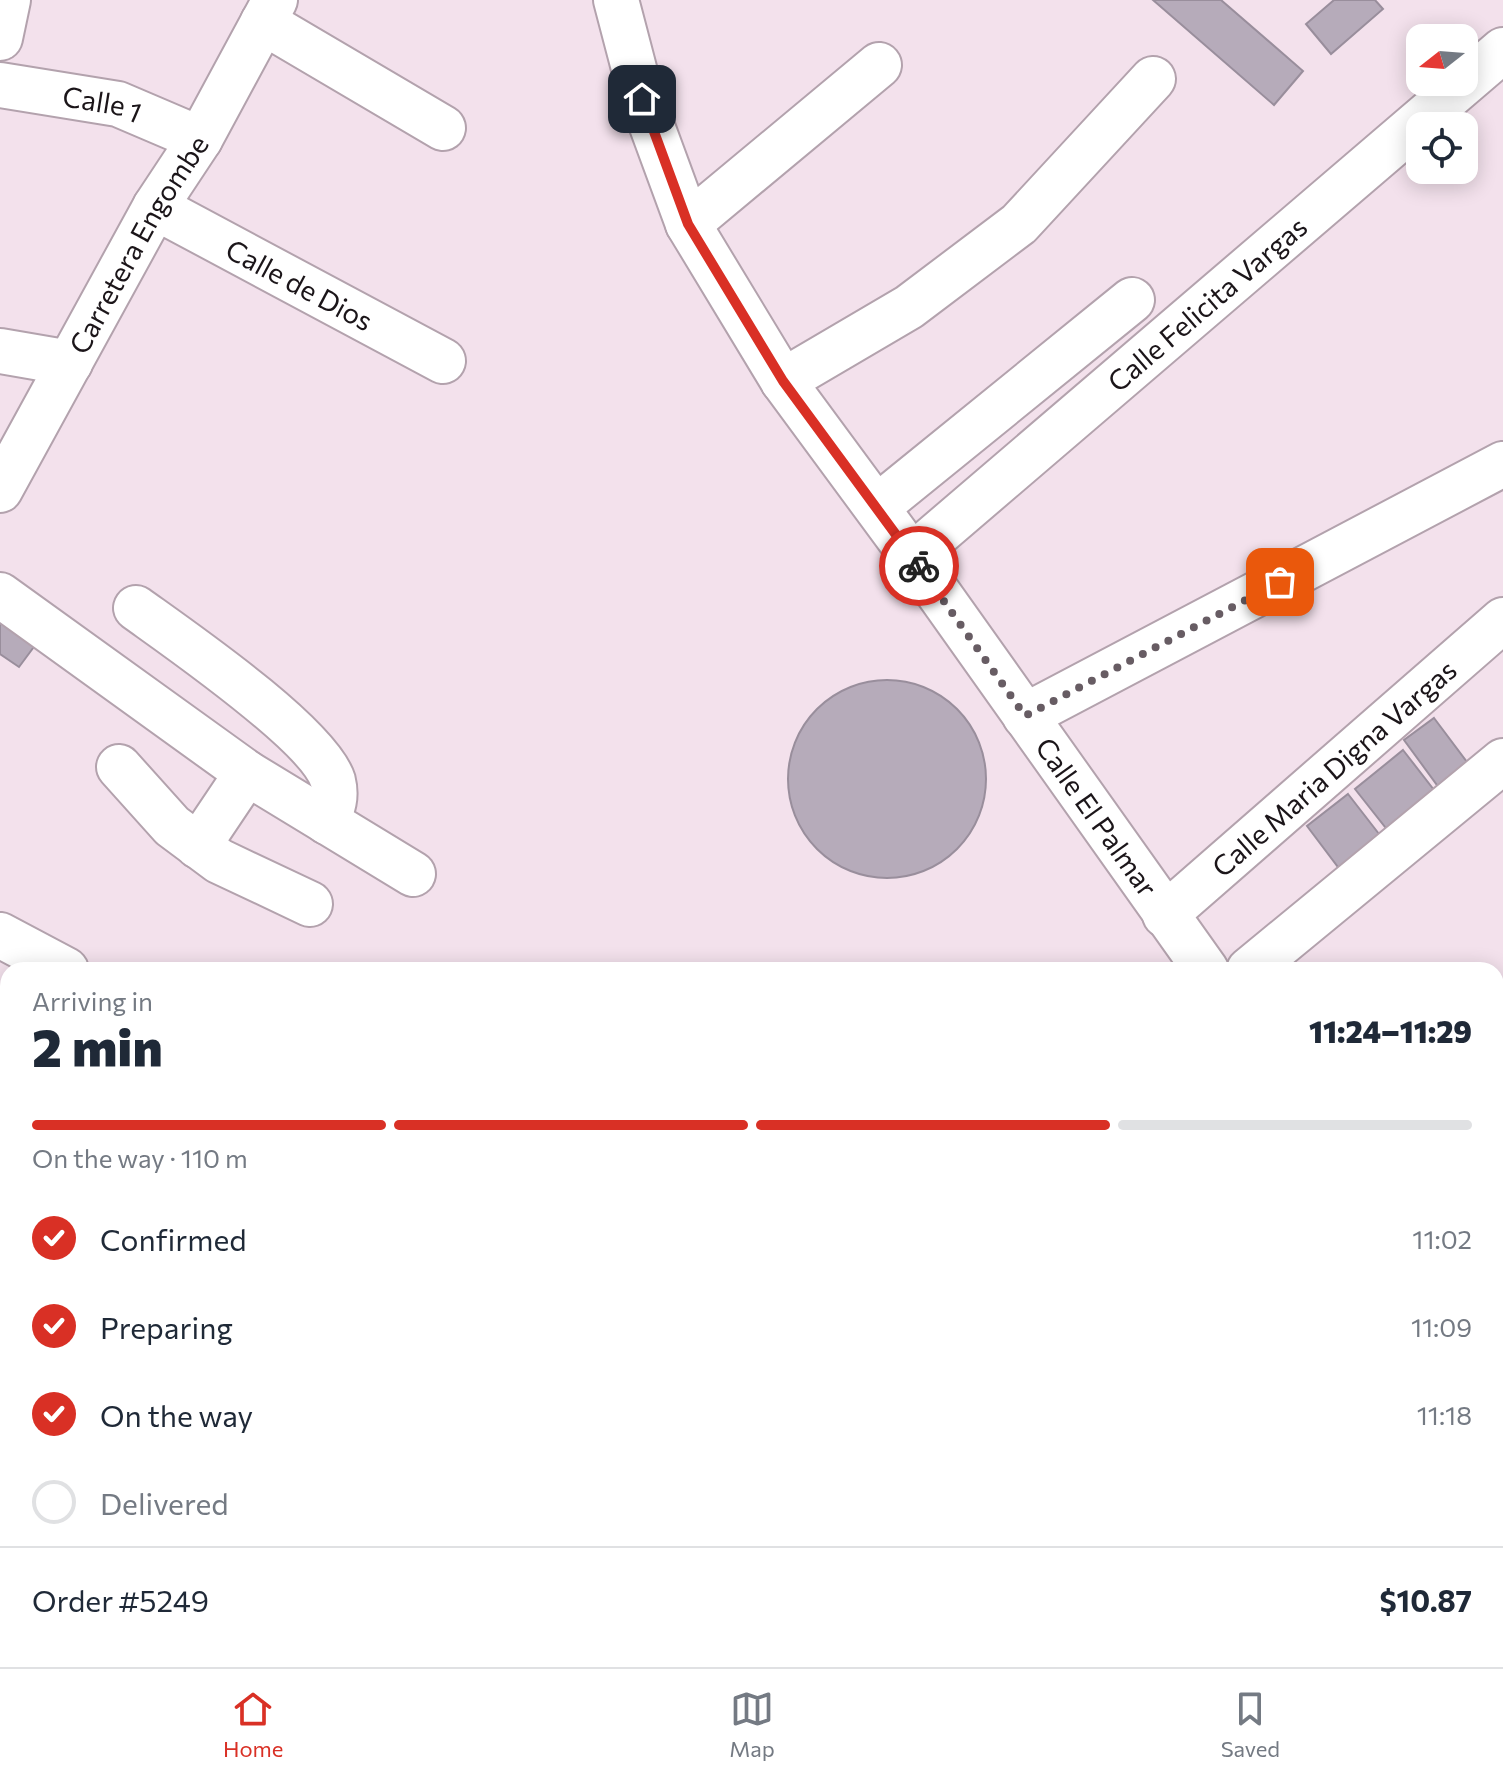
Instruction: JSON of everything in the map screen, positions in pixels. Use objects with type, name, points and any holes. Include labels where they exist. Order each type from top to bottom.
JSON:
[{"type":"street","points":[[0,38],[8,0]]},
{"type":"street","name":"Calle El Palmar","points":[[616,0],[642,99],[688,224],[783,381],[877,507],[1200,962]]},
{"type":"street","points":[[269,11],[443,128]]},
{"type":"street","name":"Carretera Engombe","points":[[0,490],[155,207],[200,139],[269,11]]},
{"type":"street","name":"Calle Felicita Vargas","points":[[912,556],[1503,50]]},
{"type":"street","points":[[688,224],[879,65]]},
{"type":"street","points":[[783,381],[909,307],[1019,224],[1153,79]]},
{"type":"street","name":"Calle 1","points":[[0,85],[118,104],[200,139]]},
{"type":"street","name":"Calle de Dios","points":[[155,207],[443,361]]},
{"type":"street","points":[[877,507],[1132,300]]},
{"type":"street","points":[[0,351],[70,363]]},
{"type":"street","points":[[1025,716],[1503,464]]},
{"type":"street","points":[[0,595],[247,773],[413,874]]},
{"type":"street","points":[[136,608],[244,688],[316,753],[332,778],[336,800],[327,822]]},
{"type":"street","name":"Calle Maria Digna Vargas","points":[[1165,915],[1503,620]]},
{"type":"street","points":[[1259,962],[1503,761]]},
{"type":"street","points":[[119,767],[172,826],[198,846],[219,861],[310,904]]},
{"type":"street","points":[[198,846],[247,773]]},
{"type":"street","points":[[0,935],[51,962]]},
{"type":"building","points":[[1153,0],[1221,0],[1303,71],[1274,105]]},
{"type":"building","points":[[1334,0],[1375,0],[1383,9],[1331,54],[1306,24]]},
{"type":"building","points":[[0,612],[39,640],[19,667],[0,654]]},
{"type":"building","points":[[887,680],[925,687],[957,709],[979,741],[986,779],[979,817],[957,849],[925,871],[887,878],[849,871],[817,849],[795,817],[788,779],[795,741],[817,709],[849,687]]},
{"type":"building","points":[[1434,718],[1476,774],[1445,796],[1404,740]]},
{"type":"building","points":[[1403,750],[1441,799],[1393,837],[1355,789]]},
{"type":"building","points":[[1348,794],[1386,843],[1344,875],[1307,826]]},
{"type":"way so far","points":[[919,566],[1025,716],[1280,582]]},
{"type":"route","points":[[642,99],[688,224],[783,381],[919,566]]}]
